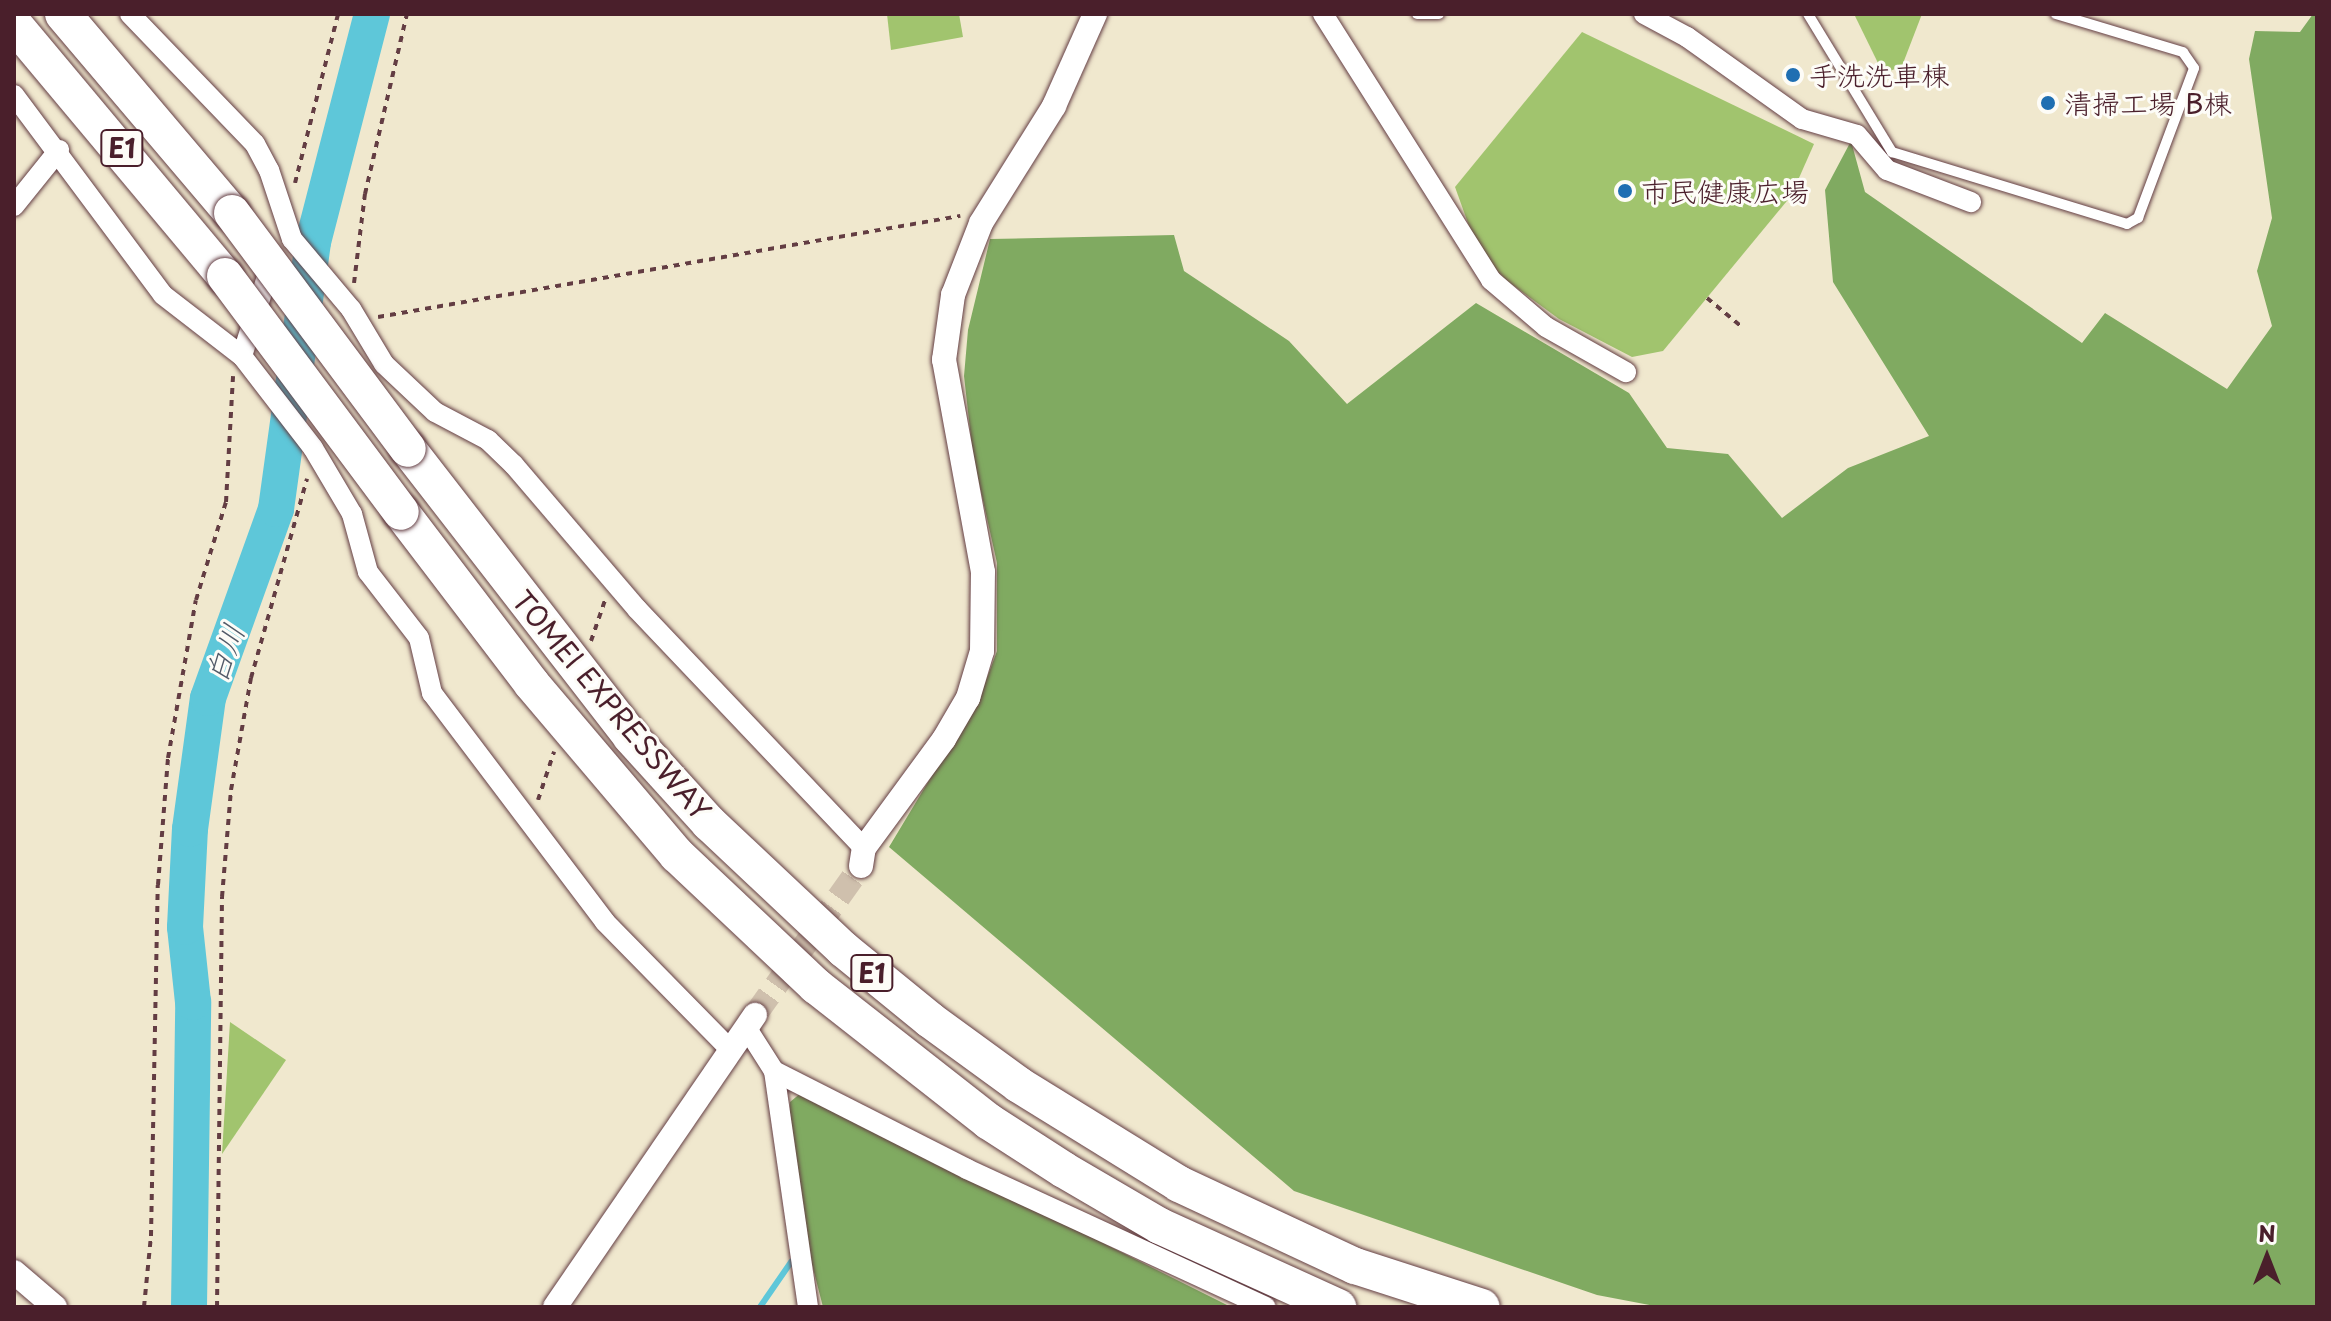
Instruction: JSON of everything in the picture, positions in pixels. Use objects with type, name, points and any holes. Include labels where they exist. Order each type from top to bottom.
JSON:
[{"type":"highway","name":"TOMEI EXPRESSWAY","points":[[63,14],[232,213],[408,449],[631,737],[709,823],[843,949],[930,1020],[1030,1093],[1179,1184],[1355,1266],[1482,1307]]},
{"type":"highway","name":"TOMEI EXPRESSWAY","points":[[14,24],[225,276],[532,684],[667,843],[816,986],[976,1112],[1064,1170],[1160,1226],[1338,1307]]},
{"type":"street","points":[[130,14],[255,144],[288,229],[321,276],[354,315],[384,364],[435,412],[477,433],[514,465],[862,857],[944,739],[978,674],[985,626],[983,572],[944,360],[953,295],[981,223],[1054,106],[1095,14]]},
{"type":"street","points":[[1323,14],[1491,280],[1546,327],[1626,372]]},
{"type":"street","points":[[1644,14],[1815,127],[1857,135],[1887,170],[1971,202]]},
{"type":"street","points":[[14,95],[59,150],[163,295],[242,356],[313,447],[352,514],[368,572],[419,638],[432,693],[605,922],[731,1050]]},
{"type":"street","points":[[14,206],[59,150]]},
{"type":"street","points":[[242,356],[288,229]]},
{"type":"street","points":[[555,1307],[750,1021]]},
{"type":"street","points":[[750,1021],[774,1071],[783,1115],[789,1200],[808,1307]]},
{"type":"street","points":[[774,1071],[967,1169],[1266,1307]]},
{"type":"street","points":[[14,1272],[55,1307]]},
{"type":"lane","points":[[1417,14],[1439,14]]},
{"type":"lane","points":[[1808,14],[1892,152],[2127,224],[2138,218],[2194,68],[2183,52],[2056,14]]},
{"type":"path","points":[[288,229],[338,14]]},
{"type":"path","points":[[407,14],[365,194],[354,315],[956,215],[981,223]]},
{"type":"path","points":[[1707,298],[1742,327]]},
{"type":"path","points":[[144,1307],[151,1236],[158,885],[168,758],[196,600],[226,502],[233,375],[242,356]]},
{"type":"path","points":[[217,1307],[222,897],[231,790],[251,678],[313,447]]},
{"type":"path","points":[[589,647],[612,579]]},
{"type":"path","points":[[530,823],[556,745]]},
{"type":"green space","points":[[887,14],[959,14],[963,37],[891,50]]},
{"type":"green space","points":[[1854,14],[1922,14],[1902,66],[1890,71],[1878,63]]},
{"type":"green space","points":[[2313,14],[2317,14],[2317,1307],[1660,1307],[1597,1295],[1294,1191],[889,847],[981,694],[997,651],[997,563],[973,456],[964,376],[968,330],[990,239],[1174,235],[1184,271],[1289,341],[1347,404],[1476,303],[1629,393],[1667,448],[1728,454],[1782,518],[1848,468],[1929,436],[1833,282],[1825,190],[1851,141],[1865,192],[2082,343],[2105,313],[2227,389],[2272,326],[2257,271],[2272,218],[2249,59],[2255,31],[2300,32]]},
{"type":"green space","name":"市民健康広場","points":[[1582,32],[1814,144],[1791,196],[1663,351],[1632,357],[1559,319],[1506,280],[1478,251],[1455,187]]},
{"type":"green space","points":[[230,1022],[286,1060],[222,1154]]},
{"type":"green space","points":[[802,1092],[1231,1307],[823,1307],[799,1214],[790,1132],[790,1102]]},
{"type":"waterway","name":"白川","points":[[189,1307],[193,1002],[185,927],[190,829],[208,698],[276,509],[313,242],[372,14]]},
{"type":"waterway","points":[[760,1307],[791,1262]]},
{"type":"tunnel","points":[[755,1015],[861,866]]},
{"type":"place","name":"手洗洗車棟","points":[[1793,75]]},
{"type":"place","name":"清掃工場 B棟","points":[[2048,103]]},
{"type":"place","name":"市民健康広場","points":[[1625,191]]}]
